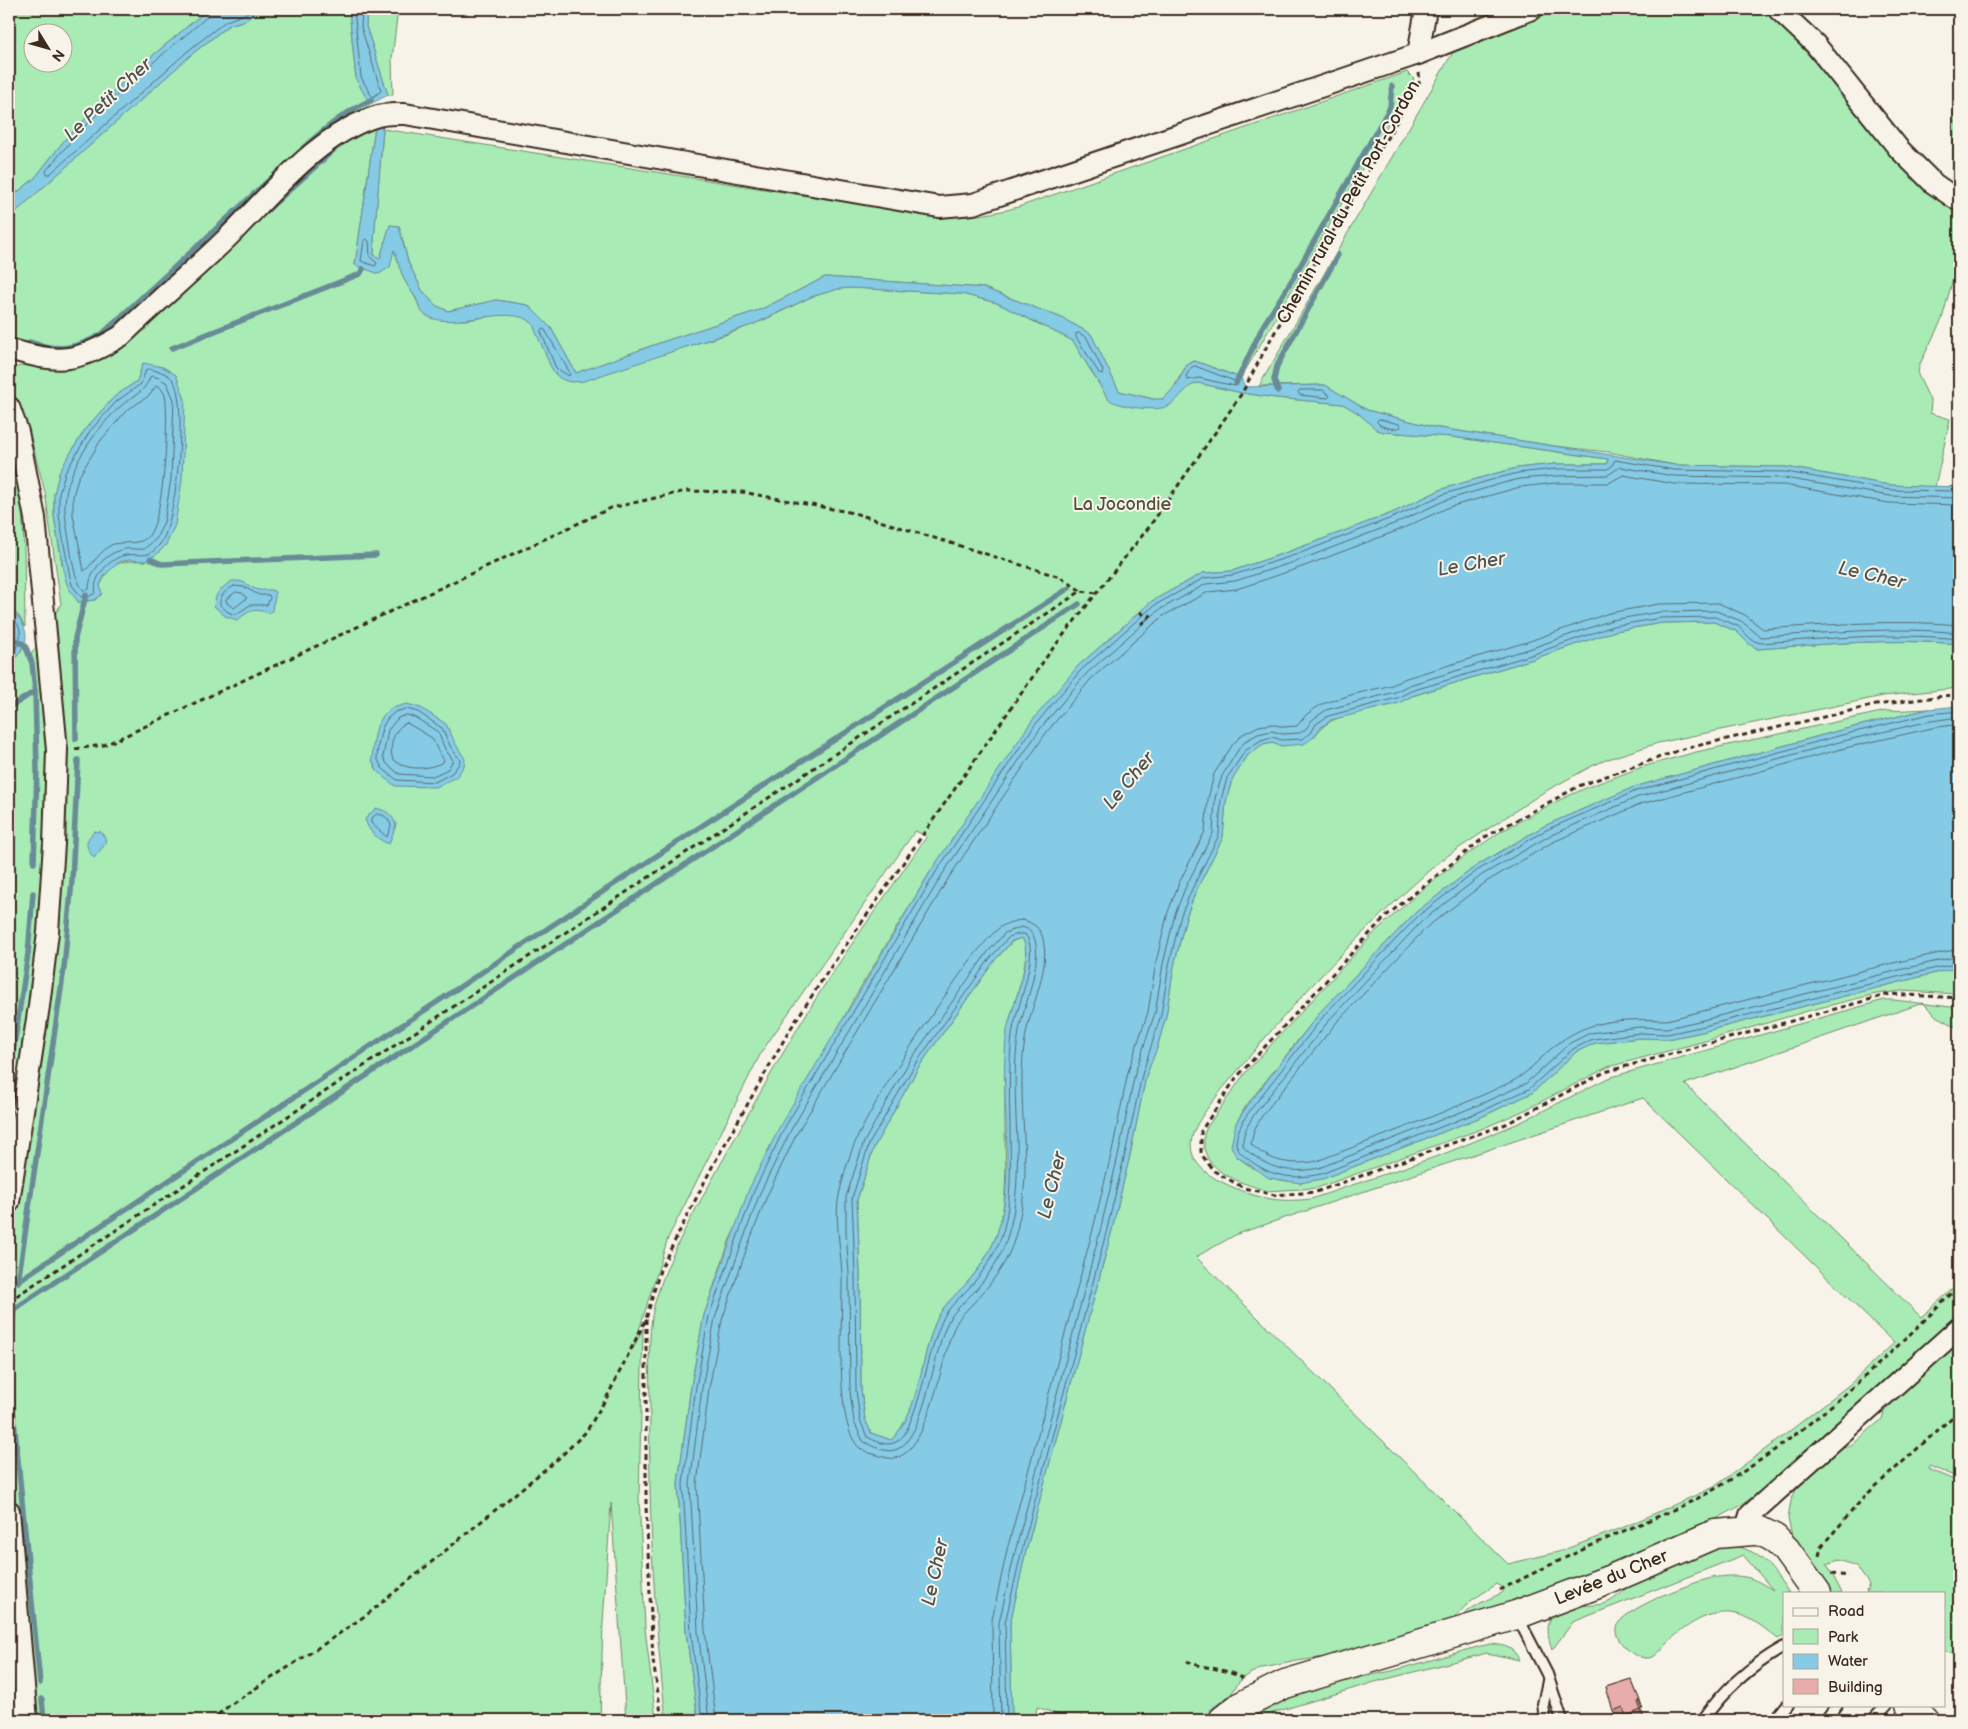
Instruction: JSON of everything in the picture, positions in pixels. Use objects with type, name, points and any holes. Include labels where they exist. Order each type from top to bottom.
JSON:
[{"type":"street","name":"Chemin rural du Petit Port-Cordon","points":[[1418,54],[1426,9]]},
{"type":"street","points":[[9,349],[57,360],[77,357],[102,347],[121,336],[225,240],[280,183],[312,155],[351,128],[378,116],[405,114],[939,207],[973,204],[1418,54],[1532,9]]},
{"type":"street","points":[[1778,9],[1814,44],[1899,149],[1933,183],[1959,201]]},
{"type":"street","points":[[9,407],[20,441],[36,518],[57,750],[54,844],[48,932],[9,1202]]},
{"type":"street","points":[[1804,1592],[1771,1555],[1745,1532],[1750,1515],[1959,1328]]},
{"type":"street","points":[[9,1511],[27,1720]]},
{"type":"street","name":"Levée du Cher","points":[[1223,1720],[1242,1706],[1285,1684],[1516,1614],[1611,1579],[1715,1534],[1760,1531],[1774,1538],[1821,1582]]},
{"type":"street","points":[[1911,1706],[1924,1720]]},
{"type":"lane","points":[[1516,1614],[1538,1654],[1562,1720]]},
{"type":"lane","points":[[1703,1720],[1731,1686],[1768,1656],[1783,1648]]},
{"type":"lane","points":[[1545,1720],[1543,1704],[1549,1680]]},
{"type":"lane","points":[[1775,1720],[1786,1706]]},
{"type":"lane","points":[[1826,1720],[1835,1706]]},
{"type":"lane","points":[[1874,1720],[1886,1706]]},
{"type":"path","name":"Chemin rural du Petit Port-Cordon","points":[[646,1319],[660,1270],[712,1167],[789,1031],[828,971],[1001,721],[1050,652],[1149,527],[1242,393],[1268,344],[1420,81],[1418,54]]},
{"type":"path","points":[[57,750],[91,747],[116,740],[611,508],[686,491],[742,492],[854,512],[1060,577],[1081,591],[1097,593]]},
{"type":"path","points":[[9,1301],[1081,591]]},
{"type":"path","points":[[1140,612],[1147,619]]},
{"type":"path","points":[[1141,624],[1152,614]]},
{"type":"path","points":[[1959,694],[1876,705],[1682,749],[1581,785],[1485,837],[1386,916],[1236,1078],[1201,1131],[1202,1154],[1214,1171],[1244,1188],[1275,1195],[1316,1192],[1506,1124],[1605,1072],[1890,994],[1959,998]]},
{"type":"path","points":[[1500,1590],[1555,1562],[1724,1484],[1774,1452],[1846,1395],[1959,1286]]},
{"type":"path","points":[[211,1720],[230,1705],[369,1613],[559,1458],[586,1432],[607,1397],[646,1319]]},
{"type":"path","points":[[646,1319],[646,1506],[653,1660],[662,1720]]},
{"type":"path","points":[[1820,1561],[1818,1556],[1821,1547],[1865,1496],[1959,1411]]},
{"type":"path","points":[[1821,1582],[1833,1575],[1849,1576]]},
{"type":"path","points":[[1187,1661],[1232,1673],[1262,1695]]},
{"type":"green space","points":[[9,9],[208,9],[137,69],[67,137],[34,179],[9,199]]},
{"type":"green space","points":[[261,9],[349,9],[356,79],[370,104],[316,145],[105,338],[54,355],[9,343],[9,218],[192,54],[229,25],[246,20]]},
{"type":"green space","points":[[367,9],[398,9],[392,59],[393,95],[388,95],[366,26]]},
{"type":"green space","points":[[1557,9],[1760,9],[1783,25],[1911,177],[1959,214],[1959,256],[1942,319],[1919,366],[1918,375],[1931,402],[1930,413],[1950,419],[1935,487],[1890,485],[1786,467],[1675,465],[1608,452],[1555,446],[1433,427],[1367,410],[1325,385],[1259,386],[1453,52]]},
{"type":"green space","points":[[1957,9],[1959,9],[1959,192],[1952,187]]},
{"type":"green space","points":[[1407,72],[1414,79],[1241,378],[1195,361],[1185,368],[1170,393],[1158,400],[1119,391],[1091,334],[1062,318],[984,288],[825,277],[762,309],[576,373],[551,328],[528,305],[496,300],[448,311],[435,305],[422,290],[408,262],[399,226],[390,225],[380,259],[374,255],[383,129],[922,214],[971,216],[1018,207]]},
{"type":"green space","name":"La Jocondie","points":[[375,127],[355,265],[379,273],[394,248],[404,279],[422,312],[459,320],[500,315],[518,316],[526,319],[533,324],[556,375],[570,382],[728,334],[764,320],[811,297],[838,289],[852,288],[962,294],[997,303],[1073,341],[1108,399],[1168,407],[1192,384],[1198,383],[1242,393],[1276,398],[1343,404],[1384,432],[1452,437],[1608,459],[1607,464],[1555,464],[1517,468],[1497,473],[1442,489],[1392,513],[1232,571],[1203,573],[1152,601],[1078,666],[932,869],[853,1000],[730,1239],[704,1315],[691,1386],[678,1483],[686,1632],[698,1720],[666,1720],[655,1603],[650,1486],[650,1343],[654,1306],[667,1268],[684,1230],[776,1066],[831,975],[927,836],[915,831],[762,1051],[668,1238],[633,1349],[643,1328],[639,1496],[645,1628],[656,1720],[626,1720],[611,1503],[603,1623],[600,1720],[9,1720],[9,667],[25,645],[28,660],[61,604],[45,492],[28,427],[10,387],[9,377],[11,371],[17,367],[31,363],[78,362],[322,155]],"holes":[[[143,363],[146,561],[118,564],[107,573],[95,600],[78,602],[63,570],[54,516],[54,494],[60,471],[86,428],[114,397],[137,381]]]},
{"type":"green space","points":[[17,470],[23,529],[25,627],[19,616],[9,609],[9,473]]},
{"type":"green space","points":[[1714,622],[1736,631],[1749,644],[1758,649],[1884,642],[1959,644],[1959,688],[1883,696],[1658,743],[1608,759],[1544,792],[1432,868],[1331,965],[1261,1042],[1207,1109],[1193,1134],[1191,1143],[1194,1158],[1203,1170],[1210,1175],[1256,1196],[1276,1200],[1311,1199],[1441,1155],[1519,1123],[1608,1078],[1884,1000],[1922,1003],[1685,1084],[1921,1317],[1959,1283],[1959,1320],[1762,1491],[1707,1524],[1631,1559],[1457,1621],[1472,1608],[1502,1593],[1504,1591],[1502,1587],[1497,1584],[1472,1600],[1446,1625],[1347,1654],[1263,1668],[1251,1673],[1239,1682],[1231,1694],[1197,1720],[1073,1720],[1037,1707],[1035,1720],[1012,1720],[1010,1624],[1025,1555],[1111,1234],[1146,1076],[1157,1048],[1166,1016],[1174,966],[1186,917],[1196,891],[1223,837],[1226,801],[1232,780],[1248,755],[1263,744],[1273,742],[1281,746],[1314,737],[1331,721],[1353,713],[1398,703],[1412,696],[1533,659],[1615,631],[1662,623]],"holes":[[[1643,1098],[1894,1343],[1850,1384],[1714,1487],[1622,1528],[1558,1552],[1508,1564],[1196,1257],[1237,1234]]]},
{"type":"green space","points":[[1929,709],[1841,730],[1634,787],[1544,826],[1476,866],[1415,913],[1322,1010],[1246,1106],[1236,1123],[1236,1156],[1257,1170],[1276,1179],[1297,1182],[1322,1179],[1481,1117],[1532,1093],[1576,1052],[1595,1043],[1640,1038],[1668,1039],[1702,1032],[1959,967],[1959,994],[1902,991],[1876,994],[1811,1010],[1608,1067],[1527,1109],[1484,1128],[1317,1188],[1267,1191],[1240,1182],[1222,1173],[1209,1161],[1204,1149],[1204,1134],[1245,1073],[1376,931],[1418,893],[1465,856],[1500,832],[1555,802],[1588,787],[1642,767],[1696,752],[1886,711]]},
{"type":"green space","points":[[1022,938],[1026,957],[1008,1030],[1006,1053],[1006,1180],[1001,1221],[991,1248],[983,1261],[970,1280],[940,1313],[927,1348],[914,1399],[901,1428],[891,1440],[871,1433],[865,1419],[861,1390],[857,1200],[874,1147],[918,1068],[995,960],[1013,941]]},
{"type":"green space","points":[[1924,1004],[1959,1008],[1959,1029],[1936,1016]]},
{"type":"green space","points":[[1959,1343],[1959,1478],[1929,1466],[1928,1469],[1959,1482],[1959,1657],[1946,1652],[1946,1592],[1866,1592],[1869,1584],[1856,1566],[1839,1560],[1827,1564],[1841,1592],[1831,1592],[1793,1540],[1788,1519],[1791,1501],[1801,1479],[1840,1447],[1851,1446],[1882,1419],[1885,1408]]},
{"type":"green space","points":[[1720,1546],[1733,1546],[1753,1553],[1769,1565],[1788,1592],[1783,1592],[1783,1636],[1778,1639],[1747,1618],[1726,1613],[1707,1616],[1689,1625],[1649,1658],[1642,1658],[1634,1654],[1618,1639],[1616,1628],[1620,1621],[1629,1613],[1657,1598],[1699,1582],[1712,1578],[1740,1576],[1753,1579],[1773,1590],[1743,1555],[1573,1622],[1552,1650],[1548,1629],[1550,1619],[1557,1611],[1575,1606],[1606,1603],[1635,1583]]},
{"type":"green space","points":[[1491,1644],[1511,1649],[1519,1660],[1487,1653],[1375,1682],[1272,1713],[1275,1720],[1243,1720],[1285,1696],[1327,1684],[1392,1671]]},
{"type":"water","name":"Le Petit Cher","points":[[208,9],[261,9],[246,20],[229,25],[192,54],[9,218],[9,199],[34,179],[67,137],[137,69]]},
{"type":"water","points":[[349,9],[367,9],[366,26],[388,95],[370,104],[356,79]]},
{"type":"water","name":"Le Cher","points":[[380,125],[383,129],[374,255],[380,258],[390,225],[399,226],[408,262],[422,290],[435,305],[448,311],[496,300],[528,305],[551,328],[576,373],[762,309],[825,277],[984,288],[1062,318],[1091,334],[1119,391],[1153,399],[1163,399],[1175,387],[1187,365],[1195,361],[1241,378],[1245,387],[1325,385],[1367,410],[1433,427],[1675,465],[1786,467],[1890,485],[1959,487],[1959,644],[1884,642],[1758,649],[1749,644],[1736,631],[1714,622],[1662,623],[1615,631],[1533,659],[1412,696],[1399,703],[1331,720],[1304,744],[1281,746],[1273,742],[1263,744],[1248,755],[1232,780],[1226,801],[1223,837],[1196,891],[1186,917],[1174,966],[1166,1016],[1157,1048],[1146,1076],[1111,1234],[1025,1555],[1010,1624],[1012,1720],[698,1720],[686,1632],[678,1483],[691,1386],[704,1315],[749,1189],[781,1124],[932,869],[1031,722],[1078,666],[1152,601],[1203,573],[1232,571],[1296,549],[1392,513],[1442,489],[1517,468],[1555,464],[1607,464],[1608,459],[1452,437],[1384,432],[1377,430],[1358,413],[1343,404],[1276,398],[1242,393],[1198,383],[1190,386],[1170,405],[1157,409],[1139,408],[1113,402],[1108,399],[1073,341],[997,303],[962,294],[852,288],[838,289],[811,297],[752,325],[584,381],[568,381],[562,379],[554,372],[533,324],[523,318],[509,315],[446,321],[432,318],[421,311],[416,298],[404,279],[394,250],[390,267],[379,274],[355,265],[375,127]],"holes":[[[1022,938],[1025,946],[1024,969],[1007,1030],[1005,1055],[1006,1185],[1003,1210],[997,1234],[979,1268],[940,1313],[927,1348],[914,1399],[901,1428],[891,1440],[871,1433],[865,1419],[861,1390],[857,1200],[874,1147],[918,1068],[995,960],[1012,941]]]},
{"type":"water","points":[[143,363],[163,367],[176,375],[185,399],[182,480],[175,525],[166,545],[157,554],[146,561],[128,560],[119,562],[105,575],[100,585],[102,594],[95,600],[78,602],[68,587],[65,578],[54,516],[54,494],[60,470],[86,428],[114,397],[137,381]]},
{"type":"water","points":[[232,581],[245,583],[259,590],[275,592],[272,611],[269,613],[252,611],[237,620],[225,616],[214,606],[215,601],[220,591]]},
{"type":"water","points":[[9,609],[21,621],[26,637],[23,647],[9,667]]},
{"type":"water","points":[[407,704],[421,708],[446,724],[465,759],[464,766],[456,777],[436,787],[395,786],[377,771],[372,760],[377,726],[383,716],[392,708]]},
{"type":"water","points":[[1959,706],[1959,967],[1702,1032],[1668,1039],[1640,1038],[1595,1043],[1576,1052],[1532,1093],[1481,1117],[1322,1179],[1300,1183],[1269,1178],[1236,1156],[1231,1146],[1236,1123],[1247,1106],[1322,1010],[1415,913],[1476,866],[1544,826],[1634,787],[1841,730],[1929,709]]},
{"type":"water","points":[[376,808],[389,814],[396,825],[389,844],[374,834],[366,823],[365,819]]},
{"type":"water","points":[[95,831],[101,832],[106,843],[94,858],[87,847],[87,841]]},
{"type":"building","points":[[1631,1679],[1640,1701],[1638,1702],[1641,1710],[1626,1716],[1623,1707],[1613,1711],[1606,1687]]},
{"type":"building","points":[[1081,1716],[1091,1720],[1079,1720]]},
{"type":"waterway","points":[[1236,383],[1263,326],[1295,275],[1390,107],[1392,86]]},
{"type":"waterway","points":[[303,148],[327,127],[371,100]]},
{"type":"waterway","points":[[263,214],[338,146]]},
{"type":"waterway","points":[[30,342],[50,347],[66,348],[101,335],[280,170]]},
{"type":"waterway","points":[[1278,391],[1274,380],[1277,366],[1338,255]]},
{"type":"waterway","points":[[172,348],[360,274],[363,269]]},
{"type":"waterway","points":[[150,559],[162,564],[376,555]]},
{"type":"waterway","points":[[18,1281],[703,825],[1069,588]]},
{"type":"waterway","points":[[76,739],[75,638],[86,595]]},
{"type":"waterway","points":[[14,1309],[1079,604]]},
{"type":"waterway","points":[[9,637],[25,645],[32,663],[35,691],[37,770],[34,863]]},
{"type":"waterway","points":[[9,708],[35,691]]},
{"type":"waterway","points":[[18,1282],[64,968],[72,880],[78,760]]},
{"type":"waterway","points":[[9,1078],[28,954],[33,893]]},
{"type":"waterway","points":[[14,1308],[11,1351],[13,1410],[40,1683]]},
{"type":"waterway","points":[[9,1689],[11,1697]]},
{"type":"waterway","points":[[42,1699],[44,1720]]}]
